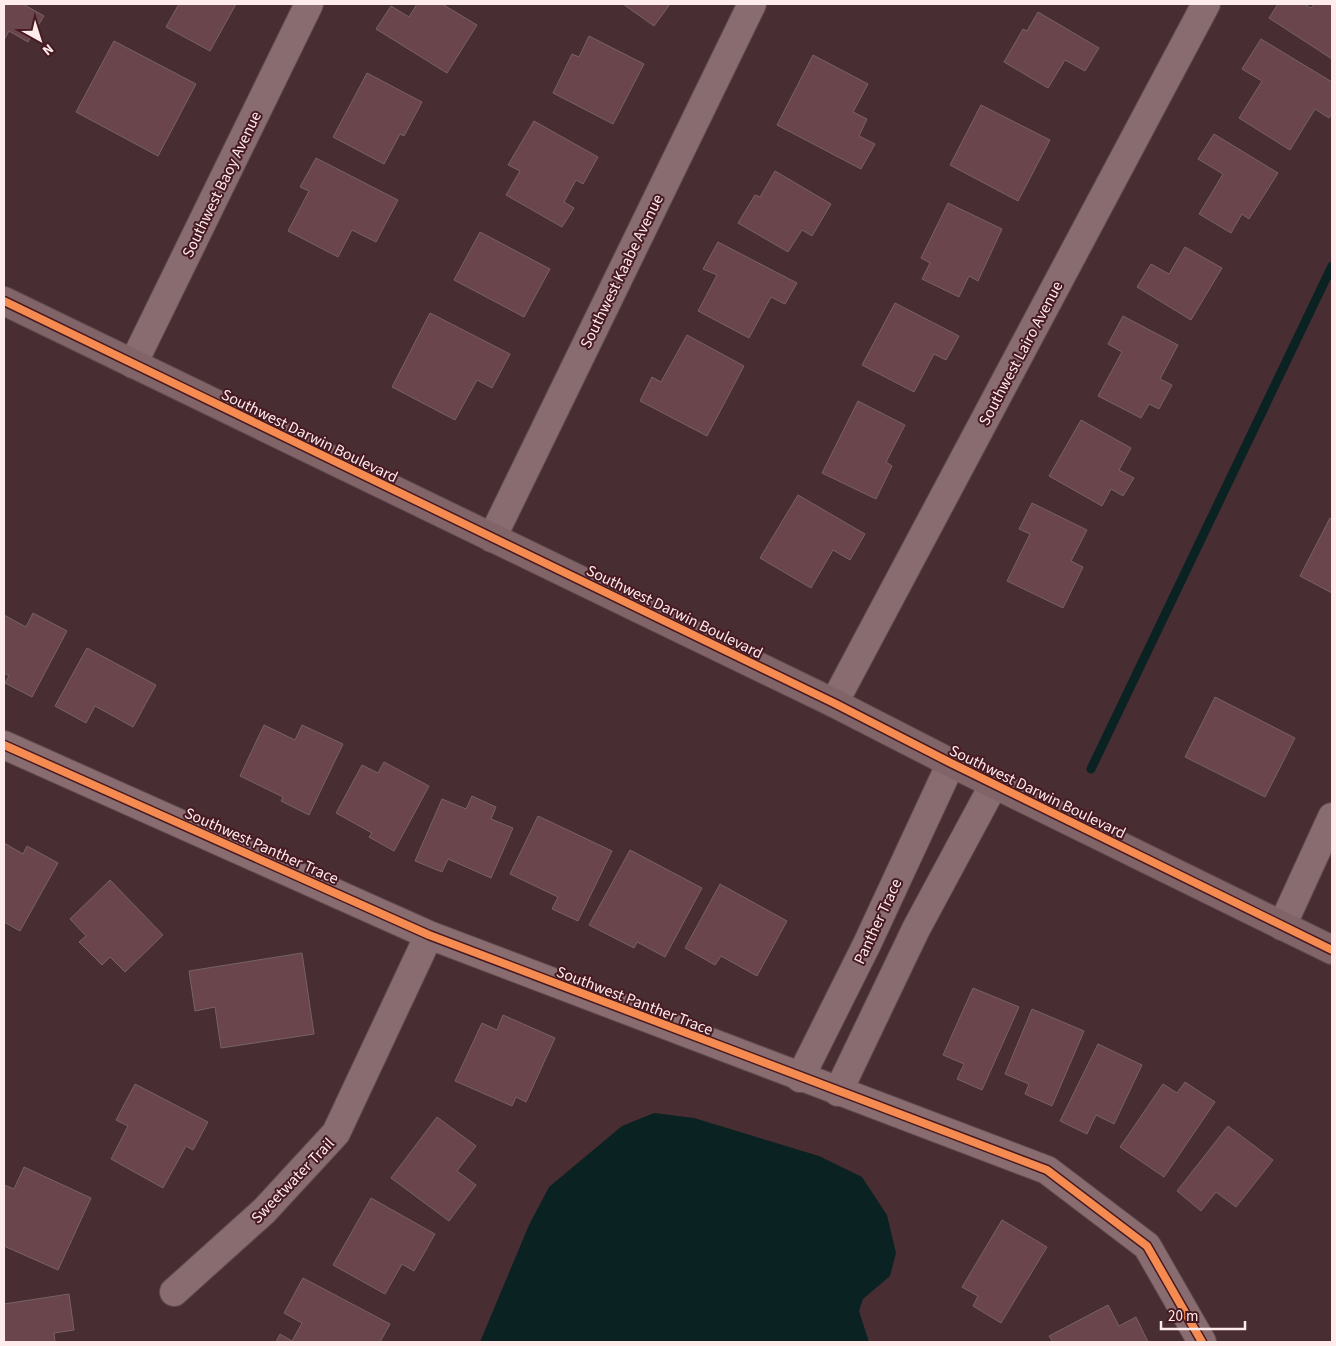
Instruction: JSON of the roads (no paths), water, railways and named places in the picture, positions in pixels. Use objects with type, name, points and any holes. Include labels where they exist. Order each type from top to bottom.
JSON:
[{"type":"street","name":"Southwest Baoy Avenue","points":[[133,364],[309,4]]},
{"type":"street","name":"Southwest Kaabe Avenue","points":[[492,538],[752,4]]},
{"type":"street","name":"Southwest Lairo Avenue","points":[[834,703],[1206,4]]},
{"type":"street","name":"Southwest Darwin Boulevard","points":[[4,301],[834,703],[951,763],[1332,950]]},
{"type":"street","name":"Southwest Panther Trace","points":[[4,745],[429,935],[800,1078],[1047,1170],[1146,1246],[1202,1342]]},
{"type":"street","name":"Panther Trace","points":[[800,1078],[866,944],[951,763]]},
{"type":"street","points":[[838,1092],[901,961],[994,784]]},
{"type":"street","points":[[1282,926],[1332,817]]},
{"type":"street","name":"Sweetwater Trail","points":[[174,1292],[264,1211],[336,1133],[429,935]]},
{"type":"street","points":[[866,944],[901,961]]},
{"type":"water","points":[[654,1113],[694,1118],[819,1156],[862,1177],[887,1215],[896,1253],[890,1276],[863,1299],[859,1311],[869,1342],[480,1342],[529,1225],[549,1187],[622,1126]]},
{"type":"waterway","points":[[1091,769],[1332,266]]}]
